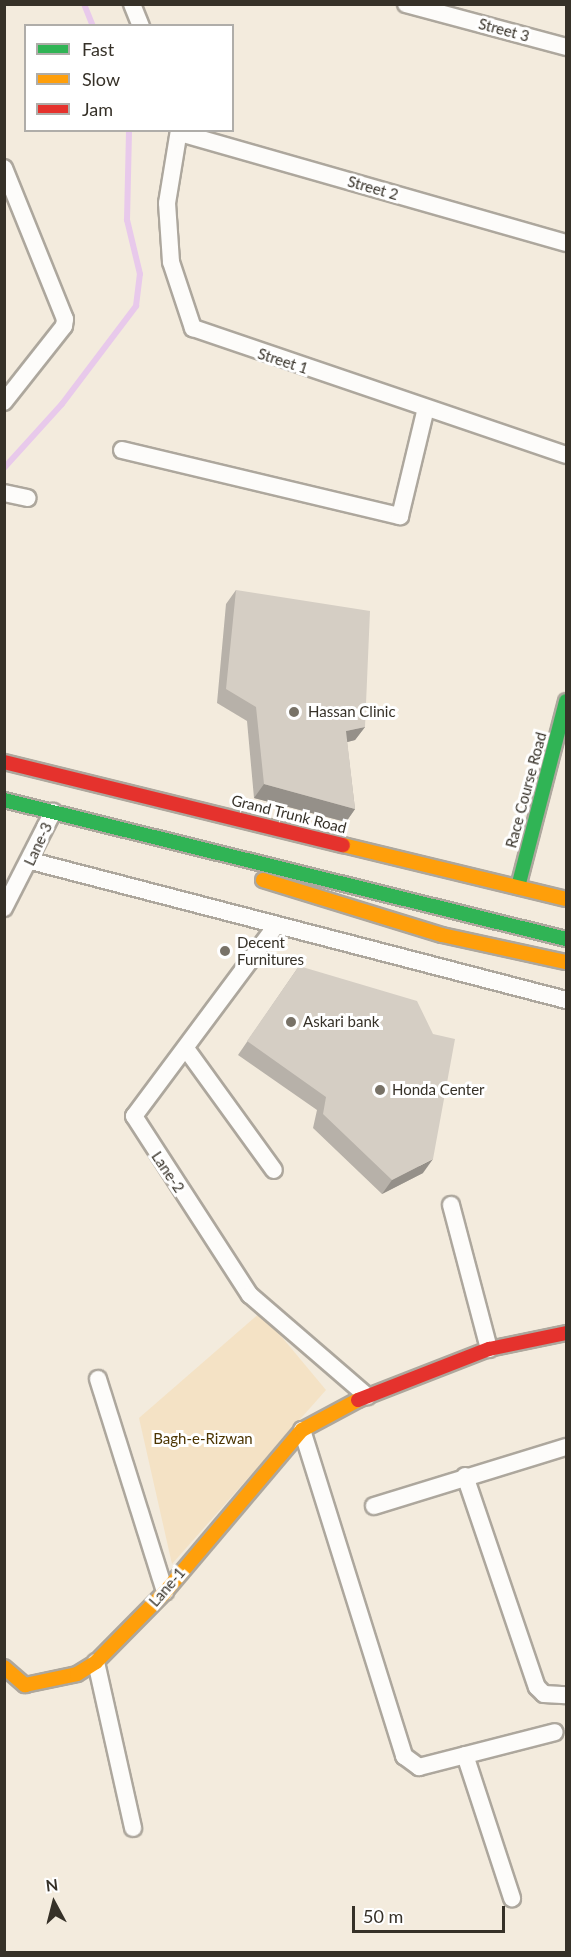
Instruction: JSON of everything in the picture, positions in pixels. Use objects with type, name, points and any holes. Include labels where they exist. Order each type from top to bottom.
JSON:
[{"type":"main road","name":"Race Course Road","points":[[510,924],[567,701]]},
{"type":"main road","name":"Grand Trunk Road","points":[[4,762],[567,899]]},
{"type":"main road","points":[[4,800],[567,939]]},
{"type":"main road","points":[[146,834],[300,894],[442,935],[567,962]]},
{"type":"main road","name":"Lane-1","points":[[4,1667],[13,1678],[26,1685],[77,1674],[96,1662],[165,1592],[302,1430],[368,1396],[489,1348],[567,1333]]},
{"type":"street","points":[[132,4],[140,24]]},
{"type":"street","name":"Street 3","points":[[406,4],[567,47]]},
{"type":"street","name":"Street 2","points":[[180,132],[567,243]]},
{"type":"street","name":"Street 1","points":[[180,132],[167,203],[171,262],[194,328],[567,455]]},
{"type":"street","points":[[4,168],[65,319],[64,326],[4,402]]},
{"type":"street","points":[[122,450],[400,516],[426,408]]},
{"type":"street","points":[[4,493],[27,498]]},
{"type":"street","name":"Lane-3","points":[[4,908],[31,861],[53,812]]},
{"type":"street","points":[[31,861],[275,927],[567,1000]]},
{"type":"street","name":"Lane-2","points":[[275,927],[187,1050],[134,1116],[138,1127],[250,1295],[368,1396]]},
{"type":"street","points":[[187,1050],[274,1170]]},
{"type":"street","points":[[451,1205],[489,1348]]},
{"type":"street","points":[[98,1379],[165,1592]]},
{"type":"street","points":[[302,1430],[404,1756],[420,1767],[555,1732]]},
{"type":"street","points":[[374,1506],[465,1476],[567,1447]]},
{"type":"street","points":[[465,1476],[537,1687],[544,1695],[567,1695]]},
{"type":"street","points":[[96,1662],[133,1828]]},
{"type":"street","points":[[465,1755],[512,1898]]},
{"type":"green space","name":"Bagh-e-Rizwan","points":[[261,1312],[326,1390],[172,1564],[139,1418]]},
{"type":"building","name":"Hassan Clinic","points":[[236,590],[370,611],[365,727],[346,731],[355,809],[264,784],[256,707],[226,689]]},
{"type":"building","name":"Honda Center","points":[[299,966],[417,1001],[433,1034],[455,1039],[433,1159],[392,1180],[323,1114],[326,1097],[247,1041]]},
{"type":"waterway","points":[[84,4],[92,24]]},
{"type":"waterway","points":[[4,468],[62,404],[136,306],[140,274],[127,220],[129,132]]},
{"type":"traffic: fast","points":[[518,887],[566,701]]},
{"type":"traffic: fast","points":[[4,800],[566,939]]},
{"type":"traffic: slow","points":[[343,845],[566,899]]},
{"type":"traffic: slow","points":[[263,880],[442,935],[566,962]]},
{"type":"traffic: slow","points":[[4,1667],[25,1685],[77,1674],[96,1662],[165,1592],[302,1430],[358,1400]]},
{"type":"traffic: jam","points":[[4,762],[343,845]]},
{"type":"traffic: jam","points":[[358,1400],[489,1349],[566,1333]]},
{"type":"place","name":"Hassan Clinic","points":[[294,712]]},
{"type":"place","name":"Decent Furnitures","points":[[225,951]]},
{"type":"place","name":"Askari bank","points":[[291,1022]]},
{"type":"place","name":"Honda Center","points":[[380,1090]]}]
